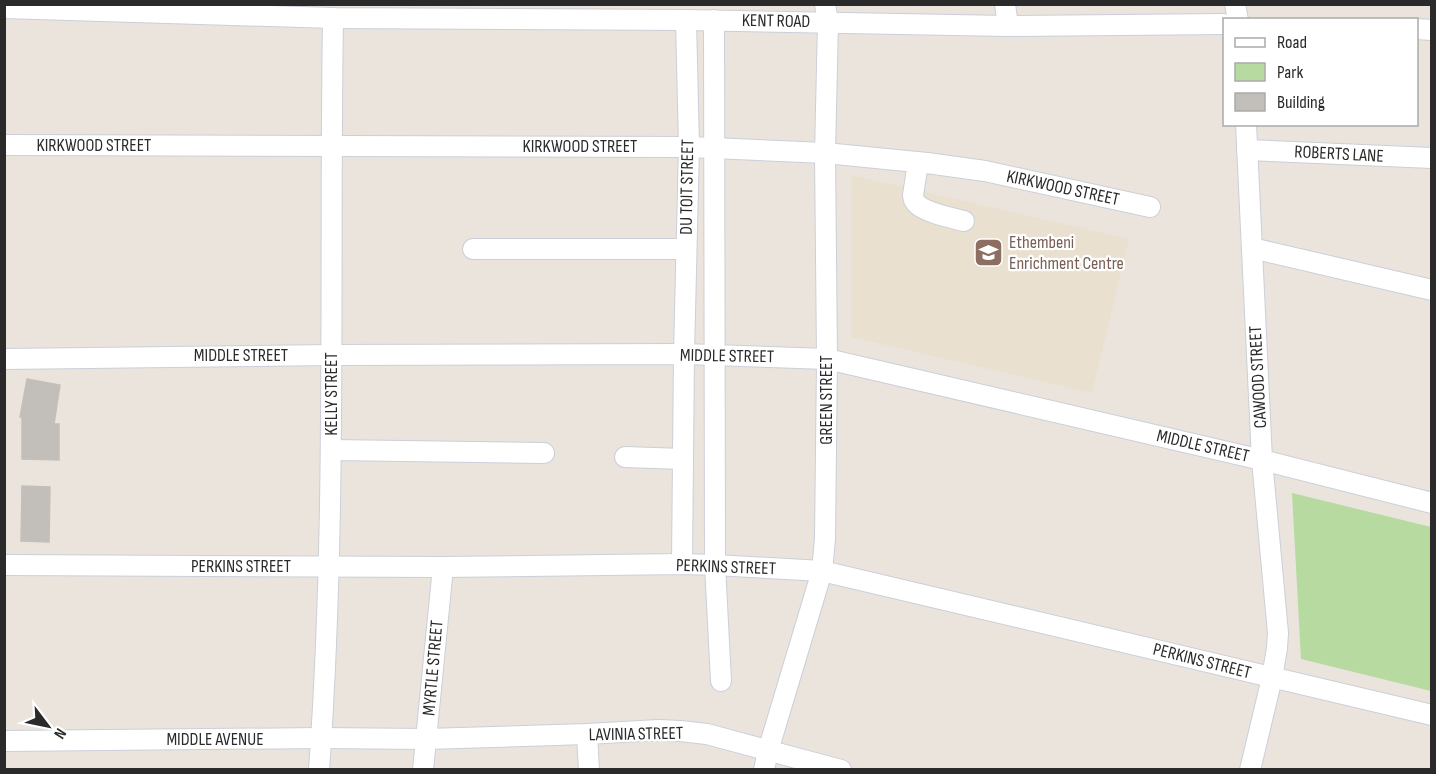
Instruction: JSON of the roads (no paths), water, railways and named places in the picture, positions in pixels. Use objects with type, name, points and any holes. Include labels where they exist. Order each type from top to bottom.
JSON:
[{"type":"street","points":[[1005,4],[1008,26]]},
{"type":"street","name":"KENT ROAD","points":[[4,8],[333,18],[478,11],[647,12],[686,20],[714,20],[826,13],[1008,26],[1223,24]]},
{"type":"street","name":"GREEN STREET","points":[[766,760],[822,571],[825,539],[826,13]]},
{"type":"street","name":"KELLY STREET","points":[[319,770],[329,566],[333,18]]},
{"type":"street","name":"DU TOIT STREET","points":[[682,564],[688,147],[686,20]]},
{"type":"street","points":[[714,20],[715,565],[721,681]]},
{"type":"street","name":"CAWOOD STREET","points":[[1246,126],[1262,460],[1278,633],[1278,648],[1272,678],[1250,770]]},
{"type":"street","name":"KIRKWOOD STREET","points":[[4,145],[688,147],[825,153],[985,171],[1150,207]]},
{"type":"street","name":"ROBERTS LANE","points":[[1247,150],[1431,158]]},
{"type":"street","points":[[918,163],[913,195],[916,203],[928,210],[964,221]]},
{"type":"street","points":[[1252,248],[1431,290]]},
{"type":"street","points":[[473,249],[686,249]]},
{"type":"street","name":"MIDDLE STREET","points":[[4,359],[684,354],[827,359],[1262,460],[1431,503]]},
{"type":"street","points":[[331,450],[544,453]]},
{"type":"street","points":[[625,457],[683,459]]},
{"type":"street","name":"PERKINS STREET","points":[[4,565],[443,567],[682,564],[822,571],[1431,715]]},
{"type":"street","name":"MYRTLE STREET","points":[[423,770],[443,567]]},
{"type":"street","name":"LAVINIA STREET","points":[[426,739],[680,731],[707,734],[766,760],[841,770]]},
{"type":"street","points":[[587,734],[589,770]]},
{"type":"street","name":"MIDDLE AVENUE","points":[[4,741],[426,739]]},
{"type":"place","name":"Ethembeni Enrichment Centre","points":[[988,252]]}]
